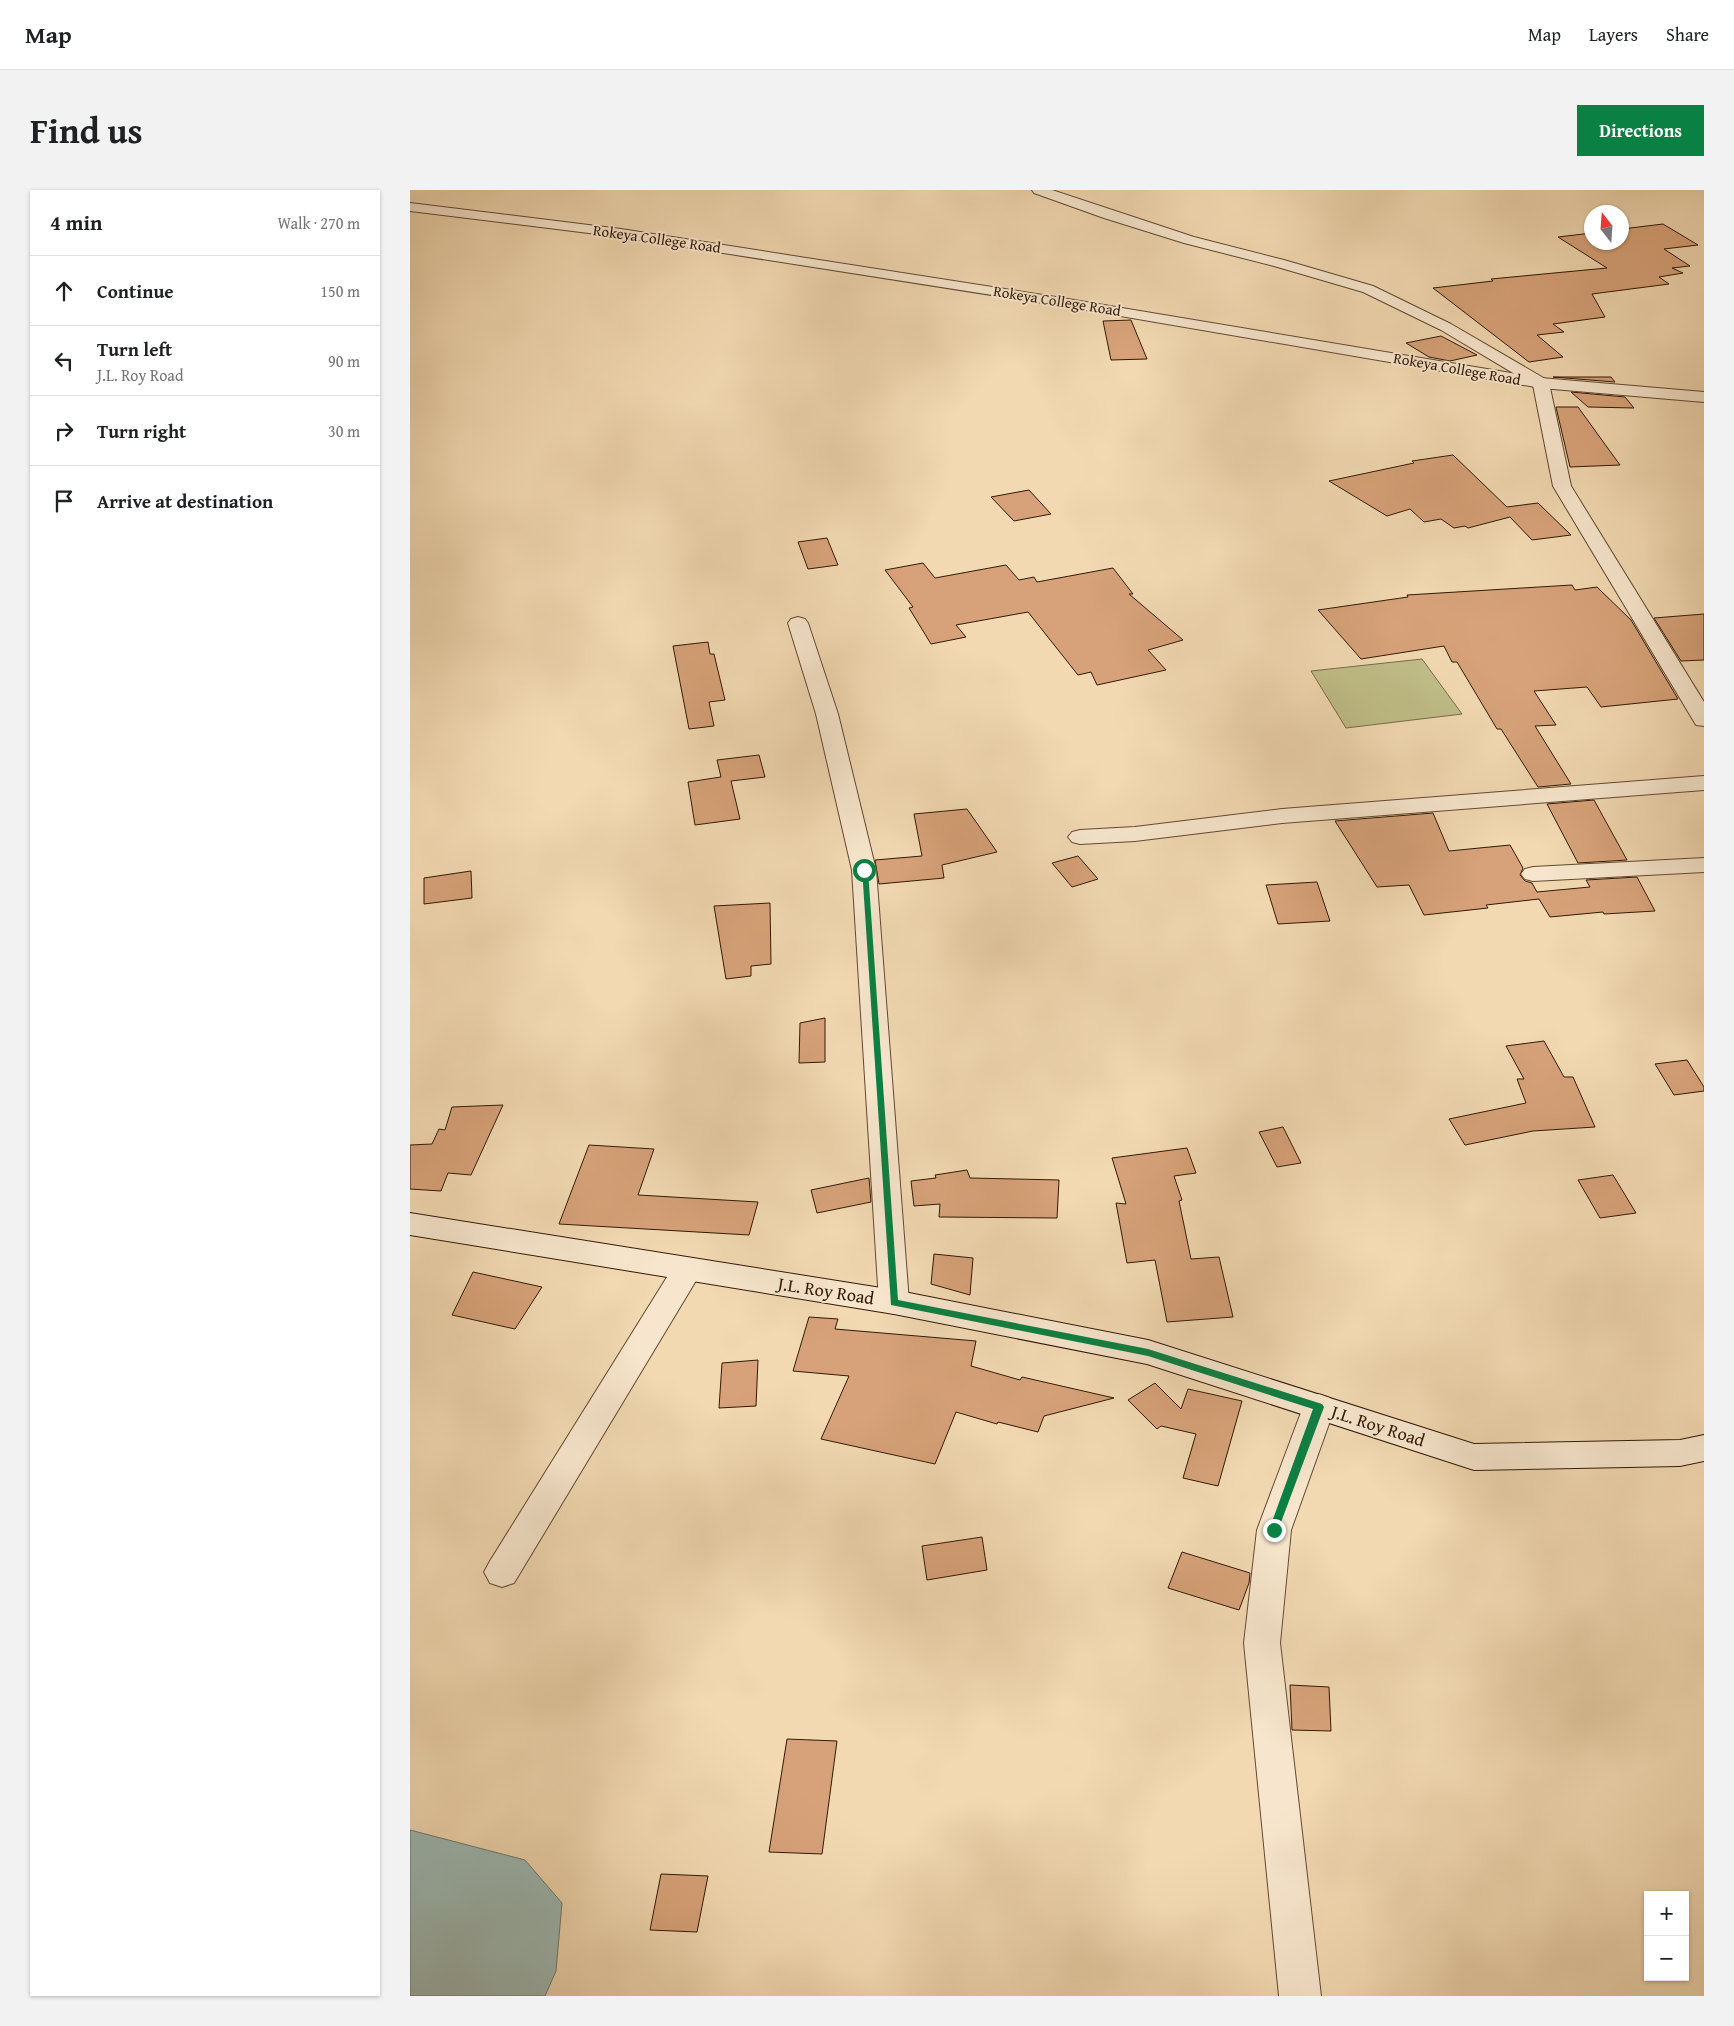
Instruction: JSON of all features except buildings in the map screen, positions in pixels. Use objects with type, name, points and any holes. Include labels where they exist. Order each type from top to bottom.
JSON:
[{"type":"street","points":[[1039,190],[1108,215],[1189,240],[1279,263],[1368,289],[1446,327],[1541,383],[1562,486],[1704,720]]},
{"type":"street","name":"Rokeya College Road","points":[[410,207],[620,233],[1043,299],[1541,383],[1704,397]]},
{"type":"street","points":[[798,623],[826,714],[864,870],[894,1302]]},
{"type":"street","points":[[1080,837],[1135,834],[1282,816],[1704,783]]},
{"type":"street","points":[[1532,874],[1704,865]]},
{"type":"street","name":"J.L. Roy Road","points":[[410,1224],[894,1302],[1148,1352],[1474,1458],[1680,1453],[1704,1448]]},
{"type":"street","points":[[502,1572],[688,1269]]},
{"type":"street","points":[[1300,1996],[1262,1643],[1274,1530],[1319,1407]]},
{"type":"shaded area","points":[[1422,659],[1462,714],[1346,728],[1311,671]]},
{"type":"water","points":[[410,1830],[525,1860],[562,1903],[556,1971],[545,1996],[410,1996]]},
{"type":"route","points":[[864,870],[894,1302],[1148,1352],[1319,1407],[1274,1530]]}]
